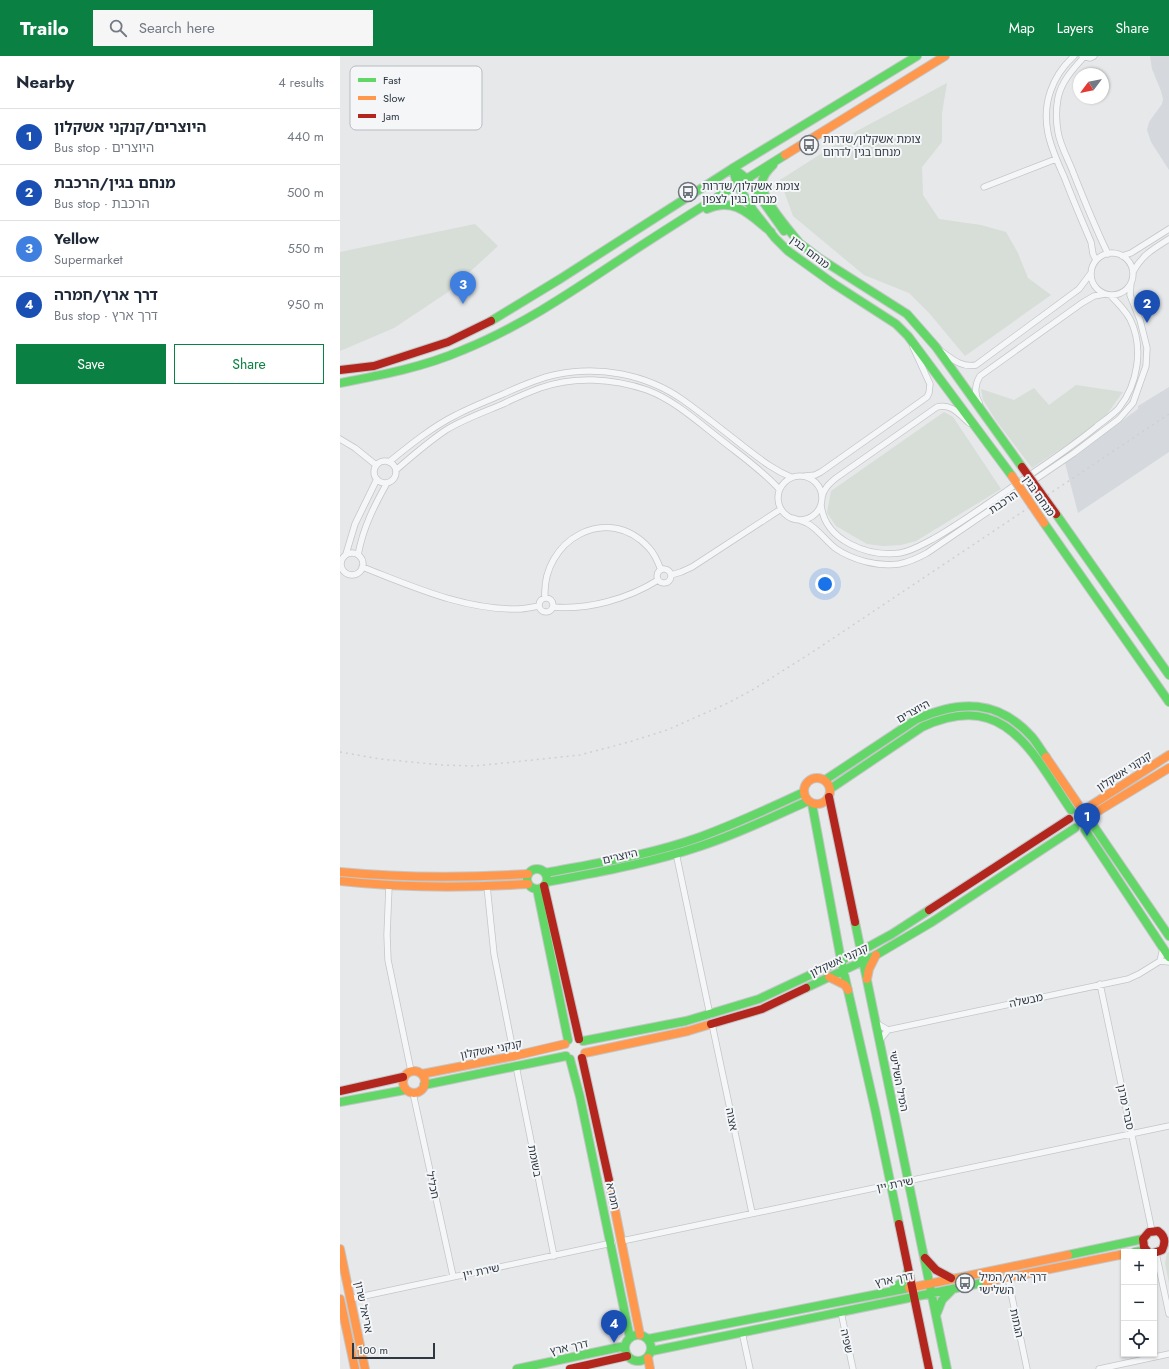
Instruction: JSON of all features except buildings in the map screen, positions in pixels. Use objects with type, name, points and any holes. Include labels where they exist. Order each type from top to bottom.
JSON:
[{"type":"main road","points":[[340,370],[374,366],[448,342],[495,319],[733,168],[917,56]]},
{"type":"main road","points":[[340,382],[405,370],[471,346],[507,329],[567,295],[674,224],[945,56]]},
{"type":"main road","points":[[780,158],[766,172],[762,183],[763,190],[769,201],[801,245]]},
{"type":"main road","name":"מנחם בגין","points":[[733,168],[747,179],[775,220],[787,233],[801,245],[902,310],[936,347],[1169,675]]},
{"type":"main road","name":"מנחם בגין","points":[[733,168],[737,185],[754,210],[788,251],[834,284],[896,324],[908,336],[1012,476],[1169,702]]},
{"type":"main road","points":[[674,224],[717,205],[726,204],[734,206],[747,214],[771,232]]},
{"type":"main road","name":"היוצרים","points":[[825,780],[917,719],[932,711],[947,706],[964,705],[982,707],[998,712],[1012,719],[1023,728],[1032,737],[1078,804]]},
{"type":"main road","name":"היוצרים","points":[[830,793],[922,727],[936,720],[964,714],[981,716],[994,720],[1007,727],[1017,735],[1071,810]]},
{"type":"main road","name":"קנקני אשקלון","points":[[1090,806],[1169,755]]},
{"type":"main road","name":"קנקני אשקלון","points":[[1096,813],[1169,768]]},
{"type":"main road","points":[[818,778],[825,780],[829,785],[830,793],[823,803],[817,805],[810,802],[804,795],[805,785],[809,780],[818,778]]},
{"type":"main road","name":"היוצרים","points":[[545,873],[656,850],[699,837],[747,818],[804,792]]},
{"type":"main road","name":"המיל השלישי","points":[[830,793],[862,962],[880,1040],[947,1369]]},
{"type":"main road","points":[[810,802],[839,947],[891,1185],[929,1369]]},
{"type":"main road","name":"היוצרים","points":[[543,886],[702,846],[810,802]]},
{"type":"main road","points":[[1078,804],[1090,806],[1096,813],[1093,826],[1085,830],[1075,828],[1069,819],[1071,810],[1078,804]]},
{"type":"main road","name":"קנקני אשקלון","points":[[581,1040],[686,1021],[759,999],[861,951],[938,905],[1069,819]]},
{"type":"main road","points":[[1093,826],[1169,936]]},
{"type":"main road","name":"קנקני אשקלון","points":[[583,1056],[688,1031],[762,1009],[876,955],[932,922],[1075,828]]},
{"type":"main road","points":[[1085,830],[1169,957]]},
{"type":"main road","points":[[340,872],[377,876],[426,878],[528,874],[535,869],[539,869],[545,873],[547,877],[543,886],[566,1042],[564,1050],[568,1057],[576,1060],[583,1056],[586,1047],[581,1040],[543,886]]},
{"type":"main road","points":[[528,874],[528,884],[531,888],[543,886]]},
{"type":"main road","points":[[340,881],[389,886],[487,886],[528,884]]},
{"type":"main road","points":[[857,931],[865,940],[873,944]]},
{"type":"main road","points":[[825,968],[839,947]]},
{"type":"main road","points":[[867,981],[869,969],[876,955]]},
{"type":"main road","points":[[829,977],[845,985],[849,991]]},
{"type":"main road","points":[[566,1042],[574,1038],[581,1040]]},
{"type":"main road","name":"קנקני אשקלון","points":[[422,1074],[514,1056],[566,1042]]},
{"type":"main road","name":"חמרא","points":[[583,1056],[644,1337]]},
{"type":"main road","name":"קנקני אשקלון","points":[[424,1085],[568,1057]]},
{"type":"main road","name":"חמרא","points":[[568,1057],[580,1097],[612,1243],[630,1338]]},
{"type":"main road","points":[[340,1091],[403,1077],[411,1071],[417,1071],[422,1074],[425,1079],[424,1085],[420,1091],[413,1093],[405,1090],[340,1102]]},
{"type":"main road","points":[[403,1077],[402,1084],[405,1090]]},
{"type":"main road","points":[[1148,1249],[1143,1245],[1143,1239],[1146,1234],[1152,1231],[1158,1231],[1166,1234],[1165,1240],[1167,1246],[1162,1250],[1157,1251]]},
{"type":"main road","name":"דרך ארץ","points":[[644,1337],[929,1284],[1143,1239]]},
{"type":"main road","name":"אריאל שרון","points":[[340,1249],[365,1369]]},
{"type":"main road","name":"דרך ארץ","points":[[650,1355],[742,1332],[1121,1255]]},
{"type":"main road","points":[[924,1256],[932,1267],[938,1272],[952,1279]]},
{"type":"main road","points":[[892,1291],[906,1278],[908,1270]]},
{"type":"main road","points":[[936,1316],[940,1301],[954,1289]]},
{"type":"main road","name":"אריאל שרון","points":[[340,1300],[355,1369]]},
{"type":"main road","points":[[895,1301],[908,1304],[918,1315]]},
{"type":"main road","points":[[650,1355],[636,1365],[627,1356],[625,1346],[633,1336],[644,1337],[650,1343],[650,1355],[650,1369]]},
{"type":"main road","name":"דרך ארץ","points":[[517,1369],[625,1346]]},
{"type":"main road","name":"דרך ארץ","points":[[576,1368],[627,1356]]},
{"type":"street","points":[[1074,56],[1059,72],[1050,90],[1046,114],[1048,134],[1056,159],[1091,242],[1093,254],[1096,260]]},
{"type":"street","points":[[1094,56],[1090,58],[1083,57],[1068,77],[1058,97],[1057,123],[1058,134],[1063,148],[1090,215],[1108,254]]},
{"type":"street","points":[[984,187],[1056,159]]},
{"type":"street","points":[[1122,256],[1131,253],[1169,229]]},
{"type":"street","points":[[1133,272],[1131,265],[1122,256],[1108,254],[1096,260],[1092,266],[1091,280],[1094,286],[1105,294],[1111,296],[1123,292],[1131,282],[1133,272],[1138,262],[1145,255],[1169,239]]},
{"type":"street","points":[[936,347],[959,364],[971,366],[976,365],[1080,289],[1091,273]]},
{"type":"street","name":"הרכבת","points":[[793,518],[808,524],[833,547],[845,554],[859,560],[877,564],[897,564],[912,560],[928,553],[1074,453],[1119,419],[1133,403],[1141,383],[1146,366],[1147,348],[1140,320],[1130,295],[1131,282]]},
{"type":"street","points":[[991,423],[976,398],[975,389],[980,376],[1082,303],[1094,296],[1105,294]]},
{"type":"street","name":"הרכבת","points":[[820,505],[826,523],[841,539],[853,546],[872,552],[902,553],[918,547],[963,521],[1080,440],[1118,409],[1126,398],[1136,369],[1138,353],[1133,327],[1124,309],[1111,296]]},
{"type":"street","points":[[908,336],[930,384],[927,397],[821,472],[815,475],[798,476],[784,482],[779,490],[778,498],[781,509],[788,516],[793,518],[806,519],[812,516],[820,505],[823,492],[827,485],[936,406],[943,405],[950,407],[977,429]]},
{"type":"street","points":[[389,462],[425,434],[455,415],[520,387],[538,380],[564,373],[603,372],[632,377],[651,383],[670,392],[770,467],[791,478]]},
{"type":"street","points":[[358,555],[364,528],[387,483],[394,478],[396,470],[430,441],[460,422],[523,395],[548,386],[572,381],[608,381],[631,385],[666,399],[767,476],[779,490]]},
{"type":"street","points":[[340,439],[355,448],[376,465]]},
{"type":"street","points":[[387,483],[383,483],[377,479],[374,474],[376,465],[383,461],[389,462],[396,470]]},
{"type":"street","points":[[805,476],[817,484],[822,498]]},
{"type":"street","points":[[346,554],[350,553],[358,555],[363,562],[358,573],[354,575],[345,573],[340,566],[342,557],[346,554],[355,524],[377,479]]},
{"type":"street","points":[[671,575],[692,567],[781,509]]},
{"type":"street","points":[[545,598],[545,582],[548,570],[559,550],[575,537],[594,529],[614,529],[633,535],[650,548],[661,570]]},
{"type":"street","points":[[362,567],[431,594],[475,605],[519,610],[539,606]]},
{"type":"street","points":[[661,570],[668,570],[671,575]]},
{"type":"street","points":[[658,580],[657,575],[661,570]]},
{"type":"street","points":[[658,580],[662,583],[668,582],[671,575]]},
{"type":"street","points":[[545,598],[540,601],[539,606],[544,612],[550,611],[553,607],[574,607],[609,601],[641,590],[658,580]]},
{"type":"street","points":[[545,598],[552,601],[553,607]]},
{"type":"street","points":[[676,853],[710,1015]]},
{"type":"street","points":[[389,886],[387,935],[388,960],[411,1071]]},
{"type":"street","points":[[487,886],[494,954],[514,1056]]},
{"type":"street","points":[[1163,948],[1160,961],[1169,962]]},
{"type":"street","name":"מבשלה","points":[[888,1030],[1134,977],[1160,961]]},
{"type":"street","name":"סברי מרנן","points":[[1100,984],[1152,1231]]},
{"type":"street","points":[[876,1022],[888,1030],[880,1040]]},
{"type":"street","name":"אצוה","points":[[712,1024],[752,1213]]},
{"type":"street","name":"בשומת","points":[[516,1066],[554,1256]]},
{"type":"street","name":"חכליל","points":[[413,1093],[453,1276]]},
{"type":"street","name":"שירת יין","points":[[622,1241],[1169,1126]]},
{"type":"street","name":"שירת יין","points":[[350,1299],[612,1243]]},
{"type":"street","points":[[1157,1273],[1169,1314]]},
{"type":"street","name":"הגתות","points":[[1008,1278],[1027,1369]]},
{"type":"street","name":"שפיה","points":[[841,1312],[853,1369]]},
{"type":"street","points":[[742,1332],[750,1369]]},
{"type":"street","points":[[1099,1369],[1169,1354]]},
{"type":"shaded area","points":[[1150,56],[1169,56],[1169,170],[1151,142],[1147,130],[1149,122],[1162,104],[1163,99],[1152,69]]},
{"type":"shaded area","points":[[947,83],[942,113],[942,142],[922,167],[923,195],[939,219],[981,225],[1006,232],[1018,253],[1028,278],[1051,295],[965,356],[930,314],[909,293],[864,275],[793,216],[780,180],[855,132]]},
{"type":"shaded area","points":[[475,224],[498,246],[448,292],[394,328],[340,351],[340,252]]},
{"type":"shaded area","points":[[1076,385],[1123,392],[1107,414],[1077,438],[1032,468],[997,422],[983,400],[981,389],[1014,400],[1034,388],[1049,405]]},
{"type":"shaded area","points":[[1169,387],[1169,452],[1078,513],[1065,463],[1138,409],[1138,406]]},
{"type":"shaded area","points":[[944,412],[953,417],[1001,489],[916,541],[901,545],[883,546],[867,544],[836,526],[827,513],[831,491]]},
{"type":"shaded area","points":[[1169,1252],[1169,1283],[1165,1263],[1167,1253]]},
{"type":"railway","points":[[340,752],[380,759],[442,765],[475,766],[580,755],[667,730],[728,703],[754,689],[814,651],[1169,414]]},
{"type":"traffic: fast","points":[[491,321],[560,279],[733,168],[917,56]]},
{"type":"traffic: fast","points":[[340,383],[387,374],[418,366],[463,350],[508,329],[573,291],[673,225],[785,155]]},
{"type":"traffic: fast","points":[[773,165],[763,178],[763,191],[778,216],[801,245]]},
{"type":"traffic: fast","points":[[733,168],[737,185],[753,210],[775,238],[788,251],[834,284],[896,324],[908,336],[1012,476]]},
{"type":"traffic: fast","points":[[733,168],[747,179],[784,231]]},
{"type":"traffic: fast","points":[[707,209],[717,206],[734,206],[749,214],[771,232]]},
{"type":"traffic: fast","points":[[798,242],[819,258],[907,314],[936,347],[1022,467]]},
{"type":"traffic: fast","points":[[1056,514],[1169,675]]},
{"type":"traffic: fast","points":[[1044,523],[1169,702]]},
{"type":"traffic: fast","points":[[825,780],[917,719],[948,708],[963,706],[978,707],[1006,715],[1032,737],[1046,757]]},
{"type":"traffic: fast","points":[[830,789],[922,727],[951,717],[975,716],[995,721],[1013,732],[1043,767],[1071,810]]},
{"type":"traffic: fast","points":[[545,873],[662,849],[726,827],[804,792]]},
{"type":"traffic: fast","points":[[547,882],[625,867],[682,852],[742,831],[808,801]]},
{"type":"traffic: fast","points":[[812,804],[841,960],[875,1109],[899,1224]]},
{"type":"traffic: fast","points":[[1093,825],[1169,936]]},
{"type":"traffic: fast","points":[[806,988],[876,955],[932,922],[1075,828]]},
{"type":"traffic: fast","points":[[1085,830],[1169,957]]},
{"type":"traffic: fast","points":[[537,869],[544,872],[547,879],[544,886],[537,889],[530,886],[527,879],[530,872],[537,869]]},
{"type":"traffic: fast","points":[[537,889],[568,1040]]},
{"type":"traffic: fast","points":[[583,1041],[686,1021],[759,999],[861,951],[892,934],[929,910]]},
{"type":"traffic: fast","points":[[855,922],[947,1369]]},
{"type":"traffic: fast","points":[[424,1085],[566,1056]]},
{"type":"traffic: fast","points":[[570,1059],[580,1097],[630,1338]]},
{"type":"traffic: fast","points":[[340,1102],[405,1090]]},
{"type":"traffic: fast","points":[[1068,1255],[1143,1239]]},
{"type":"traffic: fast","points":[[893,1290],[906,1278],[908,1270]]},
{"type":"traffic: fast","points":[[652,1351],[986,1282]]},
{"type":"traffic: fast","points":[[648,1339],[909,1288]]},
{"type":"traffic: fast","points":[[937,1313],[942,1300],[952,1290]]},
{"type":"traffic: fast","points":[[638,1335],[647,1339],[651,1348],[647,1357],[638,1361],[629,1357],[625,1348],[629,1339],[638,1335]]},
{"type":"traffic: fast","points":[[517,1369],[625,1346]]},
{"type":"traffic: slow","points":[[785,155],[945,56]]},
{"type":"traffic: slow","points":[[1012,476],[1044,523]]},
{"type":"traffic: slow","points":[[1090,806],[1169,755]]},
{"type":"traffic: slow","points":[[1046,757],[1078,804]]},
{"type":"traffic: slow","points":[[1095,813],[1169,768]]},
{"type":"traffic: slow","points":[[817,778],[826,782],[830,791],[826,800],[817,804],[808,800],[804,791],[808,782],[817,778]]},
{"type":"traffic: slow","points":[[340,872],[434,877],[528,874]]},
{"type":"traffic: slow","points":[[340,881],[434,887],[528,884]]},
{"type":"traffic: slow","points":[[867,979],[869,969],[876,955]]},
{"type":"traffic: slow","points":[[829,977],[845,985],[848,990]]},
{"type":"traffic: slow","points":[[585,1053],[688,1031],[711,1024]]},
{"type":"traffic: slow","points":[[422,1074],[514,1056],[565,1044]]},
{"type":"traffic: slow","points":[[414,1071],[422,1074],[425,1082],[422,1090],[414,1093],[406,1090],[403,1082],[406,1074],[414,1071]]},
{"type":"traffic: slow","points":[[609,1180],[640,1335]]},
{"type":"traffic: slow","points":[[340,1249],[365,1369]]},
{"type":"traffic: slow","points":[[909,1288],[1068,1255]]},
{"type":"traffic: slow","points":[[986,1282],[1121,1255]]},
{"type":"traffic: slow","points":[[340,1299],[355,1369]]},
{"type":"traffic: slow","points":[[648,1358],[650,1369]]},
{"type":"traffic: jam","points":[[340,370],[374,366],[448,342],[491,321]]},
{"type":"traffic: jam","points":[[1022,467],[1056,514]]},
{"type":"traffic: jam","points":[[829,797],[855,922]]},
{"type":"traffic: jam","points":[[929,910],[1069,819]]},
{"type":"traffic: jam","points":[[544,886],[579,1039]]},
{"type":"traffic: jam","points":[[711,1024],[762,1009],[806,988]]},
{"type":"traffic: jam","points":[[582,1058],[609,1180]]},
{"type":"traffic: jam","points":[[340,1091],[403,1077]]},
{"type":"traffic: jam","points":[[899,1224],[929,1369]]},
{"type":"traffic: jam","points":[[1146,1249],[1143,1239],[1149,1232],[1158,1231],[1164,1239],[1164,1244],[1162,1250],[1157,1252]]},
{"type":"traffic: jam","points":[[925,1258],[936,1270],[951,1278]]},
{"type":"traffic: jam","points":[[570,1369],[627,1356]]},
{"type":"place","name":"צומת אשקלון/שדרות מנחם בגין לדרום","points":[[809,145]]},
{"type":"place","name":"צומת אשקלון/שדרות מנחם בגין לצפון","points":[[688,192]]},
{"type":"place","name":"Yellow","points":[[463,304]]},
{"type":"place","name":"מנחם בגין/הרכבת","points":[[1147,323]]},
{"type":"place","name":"היוצרים/קנקני אשקלון","points":[[1087,836]]},
{"type":"place","name":"דרך ארץ/המיל השלישי","points":[[965,1283]]},
{"type":"place","name":"דרך ארץ/חמרה","points":[[614,1343]]}]
